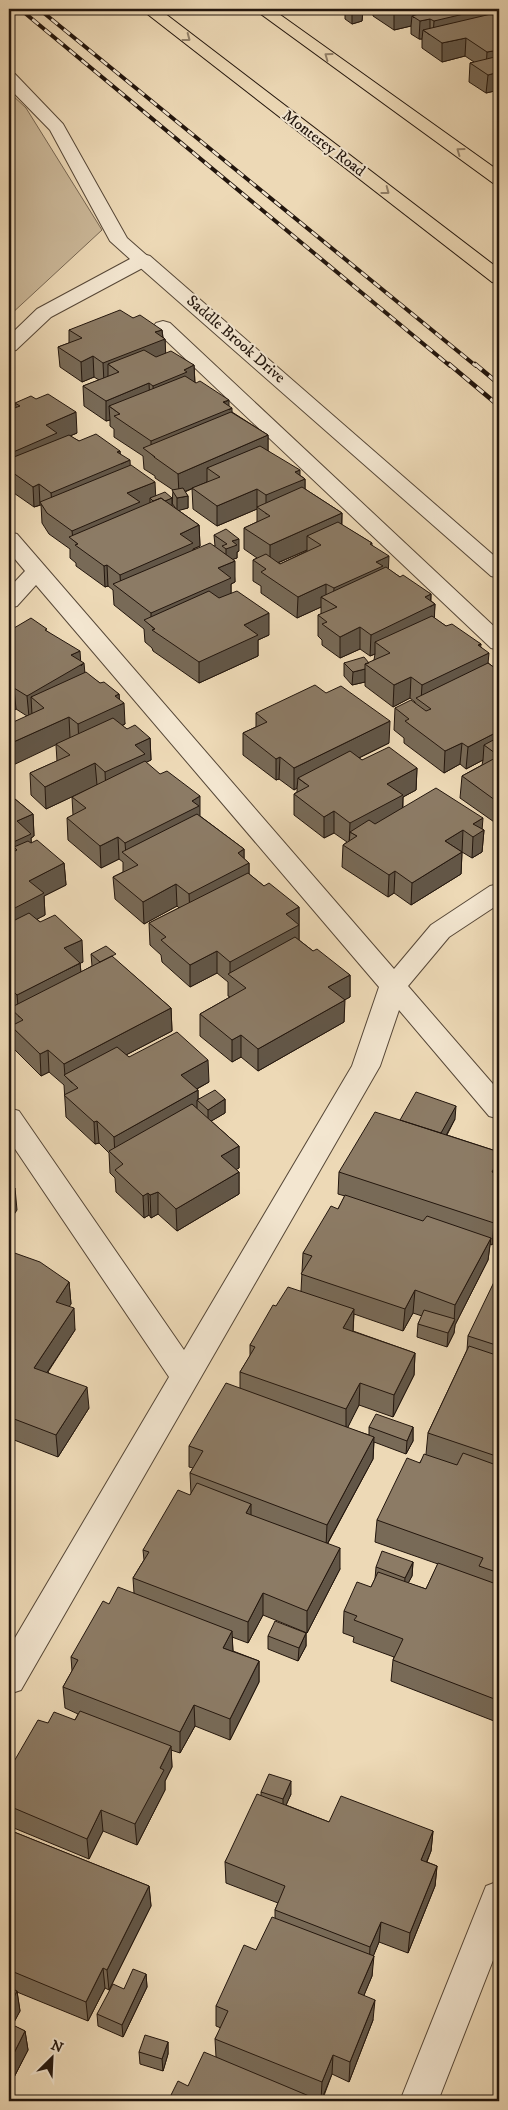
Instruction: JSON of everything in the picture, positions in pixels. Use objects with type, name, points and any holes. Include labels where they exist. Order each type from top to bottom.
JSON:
[{"type":"main road","name":"Monterey Road","points":[[149,9],[499,278]]},
{"type":"main road","points":[[262,9],[499,179]]},
{"type":"street","name":"Saddle Brook Drive","points":[[9,78],[57,128],[120,241],[499,571]]},
{"type":"street","points":[[9,346],[44,313],[143,260]]},
{"type":"street","points":[[163,327],[499,643]]},
{"type":"street","points":[[9,539],[499,1109]]},
{"type":"street","points":[[9,601],[37,571]]},
{"type":"street","points":[[9,1679],[366,1066],[393,987],[440,931],[499,892]]},
{"type":"street","points":[[9,1118],[185,1376]]},
{"type":"street","points":[[419,2101],[499,1898]]},
{"type":"shaded area","points":[[9,92],[26,108],[102,230],[9,316]]},
{"type":"building","points":[[346,9],[360,9],[363,10],[352,13]]},
{"type":"building","points":[[389,9],[409,9],[394,12]]},
{"type":"building","points":[[416,9],[485,9],[434,21],[430,19],[420,21],[412,16],[422,13]]},
{"type":"building","points":[[491,14],[499,18],[499,50],[487,52],[466,38],[442,43],[423,30]]},
{"type":"building","points":[[499,56],[499,72],[488,75],[470,63]]},
{"type":"building","points":[[120,310],[133,318],[140,315],[162,330],[155,332],[165,339],[103,363],[93,356],[81,362],[58,347],[82,338],[69,330]]},
{"type":"building","points":[[144,350],[156,357],[171,351],[194,365],[184,370],[187,372],[153,386],[149,383],[106,401],[83,386],[119,372],[108,364]]},
{"type":"building","points":[[185,376],[196,383],[200,381],[229,400],[223,402],[232,408],[151,441],[114,416],[120,414],[109,406]]},
{"type":"building","points":[[48,394],[76,412],[46,425],[57,433],[11,453],[9,451],[9,410],[20,406],[15,403],[31,396],[36,399]]},
{"type":"building","points":[[231,412],[268,435],[178,474],[143,448]]},
{"type":"building","points":[[96,434],[120,451],[117,452],[130,460],[51,493],[39,484],[33,487],[9,470],[15,468],[9,463],[9,459],[69,435],[79,441]]},
{"type":"building","points":[[260,446],[300,470],[295,472],[305,479],[266,495],[257,489],[217,506],[192,488],[220,477],[207,468]]},
{"type":"building","points":[[131,465],[155,482],[127,493],[140,502],[72,531],[47,513],[40,502]]},
{"type":"building","points":[[302,487],[342,513],[270,545],[244,528],[270,516],[257,507]]},
{"type":"building","points":[[183,488],[188,496],[177,498],[172,490]]},
{"type":"building","points":[[165,492],[172,498],[165,501],[161,498],[153,501],[150,498]]},
{"type":"building","points":[[161,498],[199,525],[180,534],[193,543],[120,575],[75,545],[78,544],[69,537]]},
{"type":"building","points":[[338,522],[389,556],[376,562],[383,566],[334,588],[326,584],[298,597],[261,572],[266,569],[253,560],[266,554],[280,564],[321,545],[307,536]]},
{"type":"building","points":[[226,529],[239,539],[232,541],[237,545],[226,549],[222,546],[227,544],[214,535]]},
{"type":"building","points":[[210,543],[235,561],[218,568],[231,578],[151,613],[113,584]]},
{"type":"building","points":[[386,567],[400,577],[403,575],[431,594],[425,597],[435,604],[371,635],[360,627],[340,637],[322,624],[327,622],[318,615],[337,607],[321,597]]},
{"type":"building","points":[[209,591],[219,598],[237,591],[269,613],[244,625],[258,635],[199,662],[152,630],[155,629],[144,620]]},
{"type":"building","points":[[432,616],[446,626],[452,624],[481,644],[478,645],[489,653],[422,685],[411,677],[394,685],[365,664],[390,653],[375,642]]},
{"type":"building","points":[[31,618],[47,629],[45,630],[80,651],[71,655],[84,663],[27,696],[14,688],[9,691],[9,631]]},
{"type":"building","points":[[364,657],[369,663],[365,664],[365,669],[353,672],[344,663]]},
{"type":"building","points":[[488,663],[499,671],[499,731],[468,747],[462,743],[445,751],[405,721],[409,719],[395,708],[411,700],[426,711],[431,709],[416,698]]},
{"type":"building","points":[[86,672],[100,683],[104,682],[119,694],[115,696],[124,703],[78,724],[69,717],[9,744],[9,724],[44,708],[31,697]]},
{"type":"building","points":[[315,685],[326,693],[341,686],[390,721],[294,768],[280,757],[276,759],[243,733],[267,722],[256,713]]},
{"type":"building","points":[[113,718],[127,729],[135,725],[150,738],[135,745],[145,754],[105,772],[95,763],[45,787],[30,773],[70,755],[56,744]]},
{"type":"building","points":[[499,737],[499,756],[484,745]]},
{"type":"building","points":[[389,747],[417,768],[387,784],[403,795],[350,823],[334,811],[324,817],[294,794],[309,786],[298,778],[350,751],[362,760]]},
{"type":"building","points":[[499,756],[499,803],[462,776]]},
{"type":"building","points":[[145,761],[160,774],[167,771],[200,796],[192,801],[199,806],[125,843],[118,837],[100,846],[67,818],[86,808],[72,797]]},
{"type":"building","points":[[436,788],[483,818],[473,824],[484,830],[473,837],[463,830],[445,841],[462,852],[412,883],[395,871],[389,875],[343,845],[357,836],[350,832],[369,820],[375,824]]},
{"type":"building","points":[[9,794],[33,814],[17,821],[31,834],[9,844]]},
{"type":"building","points":[[197,814],[244,849],[238,853],[249,863],[189,894],[176,884],[143,902],[113,877],[138,865],[122,852]]},
{"type":"building","points":[[37,840],[64,863],[29,881],[44,893],[9,911],[9,854],[17,850],[14,847],[28,841],[31,843]]},
{"type":"building","points":[[248,873],[264,886],[269,883],[299,907],[286,914],[299,925],[230,962],[217,951],[190,965],[161,940],[166,937],[149,923]]},
{"type":"building","points":[[29,913],[40,922],[55,915],[82,940],[64,948],[80,963],[17,995],[9,987],[9,923]]},
{"type":"building","points":[[295,937],[313,951],[317,949],[350,975],[328,987],[345,1000],[258,1049],[241,1035],[232,1040],[200,1014],[246,988],[228,974]]},
{"type":"building","points":[[106,946],[116,954],[100,962],[91,954]]},
{"type":"building","points":[[112,956],[171,1008],[64,1064],[48,1050],[40,1054],[11,1026],[23,1020],[10,1008]]},
{"type":"building","points":[[177,1032],[208,1060],[181,1075],[198,1090],[114,1137],[64,1095],[78,1088],[64,1075],[117,1047],[129,1057]]},
{"type":"building","points":[[215,1090],[225,1099],[208,1110],[197,1100]]},
{"type":"building","points":[[416,1092],[456,1106],[441,1133],[400,1120]]},
{"type":"building","points":[[192,1104],[239,1146],[221,1156],[239,1172],[176,1209],[158,1192],[150,1195],[148,1193],[143,1196],[115,1170],[123,1164],[109,1151]]},
{"type":"building","points":[[375,1112],[499,1152],[499,1159],[492,1172],[499,1175],[499,1212],[494,1223],[339,1172]]},
{"type":"building","points":[[9,1185],[15,1188],[9,1197]]},
{"type":"building","points":[[345,1195],[423,1221],[427,1216],[491,1238],[455,1305],[415,1290],[405,1309],[301,1274],[312,1256],[303,1253],[331,1206],[338,1209]]},
{"type":"building","points":[[9,1251],[40,1262],[69,1282],[56,1302],[74,1308],[34,1368],[87,1387],[56,1435],[9,1417]]},
{"type":"building","points":[[494,1282],[499,1284],[499,1346],[468,1336]]},
{"type":"building","points":[[288,1287],[354,1309],[343,1328],[415,1353],[394,1395],[360,1383],[346,1409],[240,1372],[255,1347],[250,1345],[273,1305],[276,1306]]},
{"type":"building","points":[[424,1310],[455,1319],[448,1333],[418,1324]]},
{"type":"building","points":[[469,1346],[499,1356],[499,1457],[428,1433]]},
{"type":"building","points":[[226,1383],[374,1437],[327,1525],[190,1473],[203,1451],[189,1446]]},
{"type":"building","points":[[376,1414],[413,1427],[407,1441],[369,1427]]},
{"type":"building","points":[[463,1453],[499,1466],[499,1573],[479,1566],[483,1558],[377,1520],[407,1458],[420,1463],[424,1454],[457,1465]]},
{"type":"building","points":[[197,1483],[251,1504],[246,1513],[340,1548],[307,1611],[263,1593],[248,1622],[133,1578],[149,1552],[143,1550],[178,1490],[190,1495]]},
{"type":"building","points":[[382,1551],[413,1562],[405,1578],[376,1567]]},
{"type":"building","points":[[438,1563],[499,1585],[499,1694],[497,1700],[393,1660],[403,1639],[354,1620],[357,1616],[344,1611],[357,1582],[371,1587],[378,1572],[426,1589]]},
{"type":"building","points":[[118,1587],[232,1631],[223,1648],[259,1661],[230,1719],[194,1705],[180,1732],[63,1687],[78,1660],[71,1657],[103,1601],[109,1604]]},
{"type":"building","points":[[275,1621],[306,1633],[299,1648],[268,1636]]},
{"type":"building","points":[[80,1711],[171,1746],[160,1768],[164,1770],[135,1824],[101,1810],[87,1839],[9,1806],[9,1778],[11,1774],[9,1770],[38,1720],[48,1723],[54,1712],[75,1720]]},
{"type":"building","points":[[269,1774],[291,1781],[283,1799],[261,1792]]},
{"type":"building","points":[[257,1794],[329,1822],[341,1796],[433,1831],[421,1860],[437,1866],[410,1933],[381,1922],[370,1947],[275,1910],[285,1886],[225,1862]]},
{"type":"building","points":[[9,1830],[149,1886],[107,1970],[103,1968],[86,2002],[9,1970]]},
{"type":"building","points":[[272,1917],[374,1956],[358,1993],[375,2000],[350,2062],[333,2055],[322,2082],[215,2039],[228,2011],[216,2006],[244,1945],[256,1950]]},
{"type":"building","points":[[133,1969],[146,1974],[122,2025],[97,2014],[113,1984],[124,1989]]},
{"type":"building","points":[[9,1987],[17,1991],[9,2007]]},
{"type":"building","points":[[9,2023],[25,2031],[9,2063]]},
{"type":"building","points":[[145,2035],[168,2042],[162,2059],[139,2052]]},
{"type":"building","points":[[204,2052],[321,2101],[168,2101],[178,2081],[188,2086]]},
{"type":"railway","points":[[20,9],[450,366]]},
{"type":"railway","points":[[39,9],[476,366]]},
{"type":"railway","points":[[449,364],[499,406]]},
{"type":"railway","points":[[475,364],[499,384]]}]
